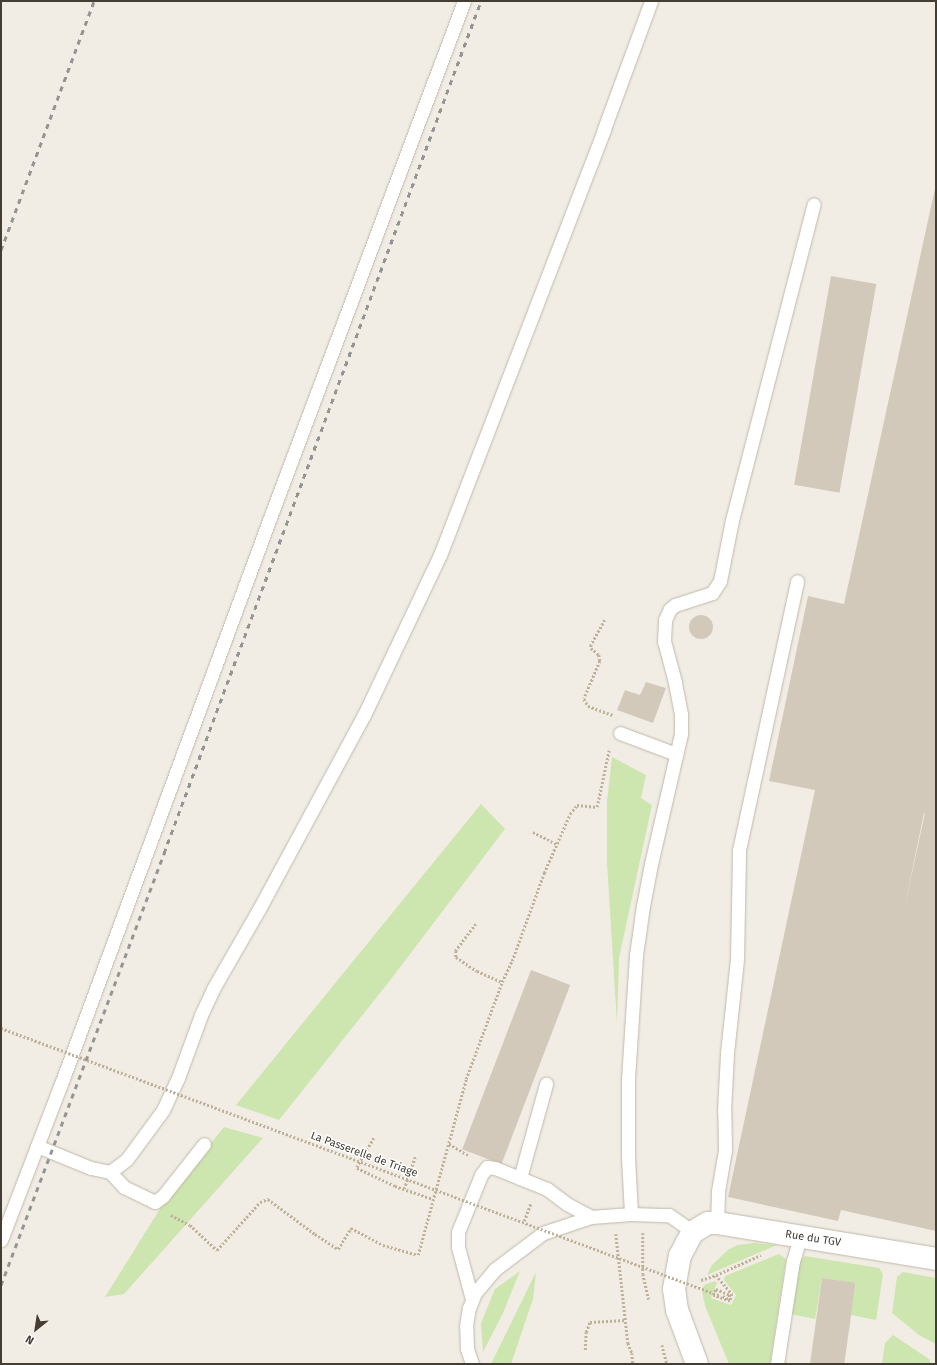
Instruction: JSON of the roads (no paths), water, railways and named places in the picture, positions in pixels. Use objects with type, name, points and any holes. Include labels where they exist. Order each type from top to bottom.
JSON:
[{"type":"street","name":"Rue du TGV","points":[[693,1232],[708,1223],[717,1223],[800,1238],[936,1258]]},
{"type":"street","points":[[693,1232],[680,1256],[674,1289],[677,1310],[698,1364]]},
{"type":"lane","points":[[1,1240],[61,1084],[271,515],[464,1]]},
{"type":"lane","points":[[110,1172],[128,1159],[163,1110],[178,1078],[201,1015],[213,989],[259,909],[364,715],[440,555],[604,129],[651,1]]},
{"type":"lane","points":[[632,1214],[628,1156],[628,1087],[636,955],[644,899],[681,734],[681,714],[675,682],[664,641],[664,620],[670,609],[675,605],[712,593],[720,582],[732,520],[814,204]]},
{"type":"lane","points":[[717,1223],[718,1191],[725,1150],[724,1111],[728,1053],[738,959],[739,850],[796,581]]},
{"type":"lane","points":[[620,733],[676,754]]},
{"type":"lane","points":[[520,1178],[546,1084]]},
{"type":"lane","points":[[36,1146],[91,1168],[110,1172],[124,1187],[155,1202],[163,1196],[204,1144]]},
{"type":"lane","points":[[472,1299],[458,1239],[458,1232],[481,1175],[487,1167],[492,1167],[547,1189],[567,1204],[591,1218]]},
{"type":"lane","points":[[472,1364],[467,1349],[466,1326],[472,1299],[482,1283],[494,1270],[543,1233],[591,1218],[632,1214],[669,1215],[693,1232]]},
{"type":"lane","points":[[777,1364],[793,1261],[800,1238]]},
{"type":"railway","points":[[1,250],[94,1]]},
{"type":"railway","points":[[1,1285],[164,853],[481,1]]}]
